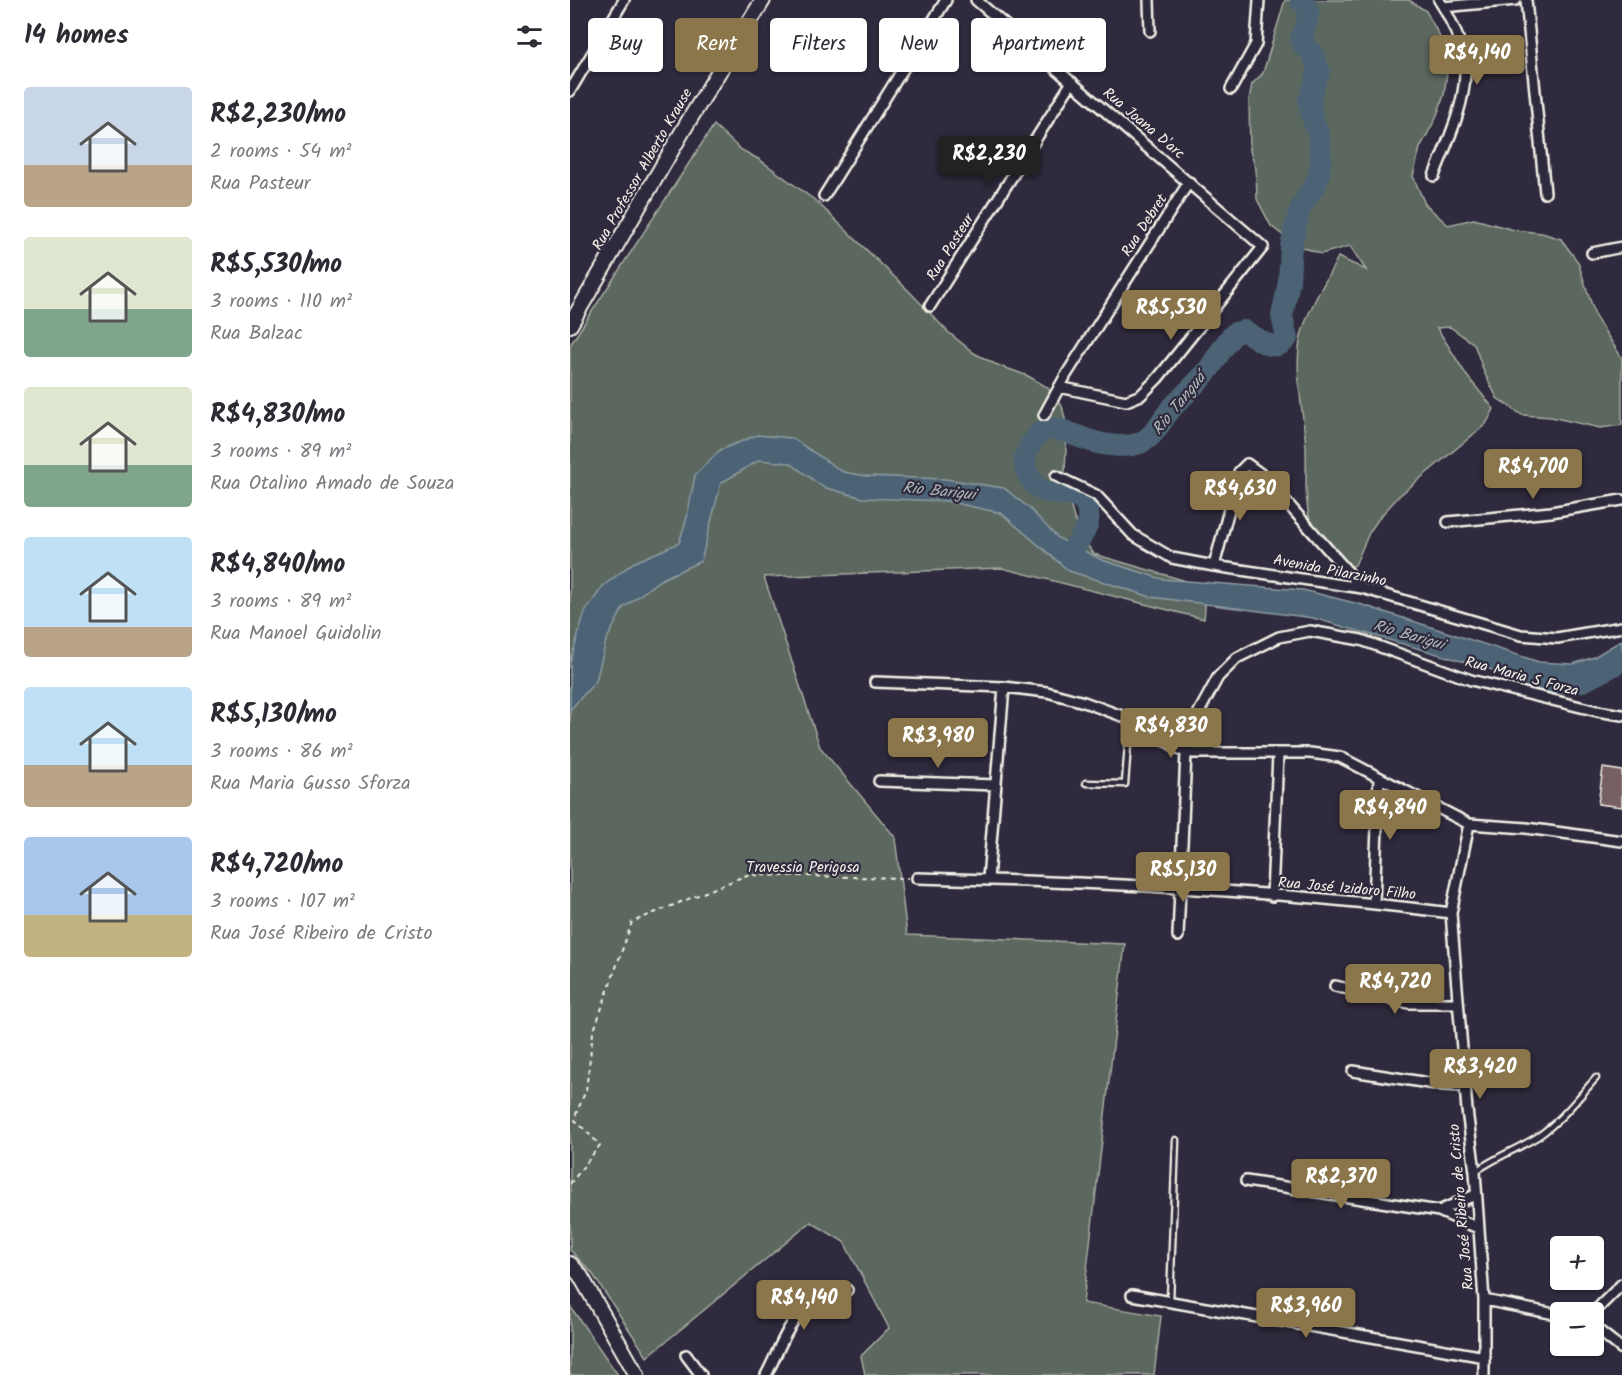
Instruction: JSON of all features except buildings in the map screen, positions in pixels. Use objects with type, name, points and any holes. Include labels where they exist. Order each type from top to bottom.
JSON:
[{"type":"street","points":[[570,91],[624,0]]},
{"type":"street","name":"Rua Professor Alberto Krause","points":[[570,325],[688,122],[763,0]]},
{"type":"street","points":[[824,196],[946,0]]},
{"type":"street","name":"Rua Joana D'arc","points":[[976,0],[1263,247],[1158,378],[1141,395],[1126,401],[1059,387]]},
{"type":"street","points":[[1149,0],[1150,31]]},
{"type":"street","points":[[1231,89],[1256,44],[1259,0]]},
{"type":"street","points":[[1434,176],[1460,105],[1465,73],[1459,42],[1441,3],[1516,0]]},
{"type":"street","points":[[1526,0],[1545,193]]},
{"type":"street","name":"Rua Pasteur","points":[[930,306],[1072,82]]},
{"type":"street","name":"Rua Debret","points":[[1044,415],[1066,375],[1189,182]]},
{"type":"street","points":[[1592,253],[1622,246]]},
{"type":"street","points":[[1214,566],[1239,472],[1247,464],[1273,483],[1288,504],[1362,588]]},
{"type":"street","name":"Avenida Pilarzinho","points":[[1056,476],[1096,495],[1133,535],[1172,558],[1362,588],[1521,635],[1557,638],[1622,627]]},
{"type":"street","points":[[1448,522],[1551,512],[1622,500]]},
{"type":"street","name":"Rua Maria S Forza","points":[[1178,936],[1186,753],[1199,712],[1218,677],[1237,658],[1279,638],[1310,632],[1361,640],[1472,680],[1622,715]]},
{"type":"street","points":[[875,682],[1004,687],[1056,694],[1130,719],[1186,753],[1310,753],[1340,757],[1469,824],[1526,828],[1622,841]]},
{"type":"street","points":[[988,879],[1004,687]]},
{"type":"street","points":[[1272,896],[1278,754]]},
{"type":"street","points":[[1374,903],[1378,777]]},
{"type":"street","points":[[879,781],[996,785]]},
{"type":"street","name":"Rua José Ribeiro de Cristo","points":[[1469,824],[1451,913],[1465,1086],[1475,1172],[1484,1300],[1484,1375]]},
{"type":"street","name":"Rua José Izidoro Filho","points":[[917,878],[988,879],[1180,889],[1374,903],[1451,913]]},
{"type":"street","points":[[1335,986],[1409,1004],[1458,1003]]},
{"type":"street","points":[[1353,1071],[1442,1085],[1465,1086]]},
{"type":"street","points":[[1246,1181],[1439,1211],[1478,1228]]},
{"type":"street","points":[[1439,1211],[1476,1195]]},
{"type":"street","points":[[570,1264],[580,1275],[637,1375]]},
{"type":"street","points":[[1604,1302],[1622,1284]]},
{"type":"street","points":[[766,1375],[795,1319],[819,1301],[847,1290]]},
{"type":"street","points":[[1132,1295],[1485,1357]]},
{"type":"street","points":[[1484,1300],[1550,1313]]},
{"type":"street","points":[[1604,1335],[1622,1349]]},
{"type":"street","points":[[686,1355],[701,1375]]},
{"type":"lane","points":[[1086,783],[1125,784],[1130,719]]},
{"type":"lane","points":[[1475,1172],[1538,1136],[1569,1109],[1596,1078]]},
{"type":"lane","points":[[1170,1301],[1176,1140]]},
{"type":"path","name":"Travessia Perigosa","points":[[570,1184],[600,1145],[574,1119],[586,1090],[593,1033],[632,922],[747,875],[917,878]]},
{"type":"green space","points":[[1285,0],[1409,0],[1426,11],[1440,37],[1448,65],[1444,95],[1436,118],[1420,148],[1413,176],[1425,204],[1448,225],[1474,219],[1561,239],[1578,262],[1596,318],[1622,358],[1622,425],[1600,428],[1551,417],[1522,415],[1497,398],[1474,344],[1450,327],[1437,328],[1467,376],[1494,409],[1486,424],[1399,496],[1369,533],[1355,565],[1340,572],[1318,543],[1308,510],[1299,350],[1308,315],[1338,257],[1366,270],[1350,246],[1321,254],[1294,244],[1271,226],[1257,199],[1256,169],[1250,151],[1249,99],[1252,84],[1263,73]]},
{"type":"green space","points":[[714,125],[740,149],[760,160],[816,201],[948,332],[974,353],[995,364],[1028,376],[1047,387],[1062,406],[1067,427],[1065,472],[1068,497],[1082,538],[1094,554],[1207,587],[1204,619],[1002,568],[764,577],[820,747],[895,837],[907,935],[1125,944],[1083,1303],[1161,1316],[1154,1375],[865,1375],[861,1356],[889,1328],[844,1242],[811,1222],[647,1357],[592,1273],[570,1250],[570,345]]},
{"type":"green space","points":[[570,1306],[618,1375],[570,1375]]},
{"type":"water","points":[[757,435],[792,438],[843,472],[866,476],[945,479],[1004,488],[1030,509],[1058,538],[1102,560],[1162,579],[1303,590],[1363,605],[1539,662],[1573,664],[1594,657],[1622,640],[1622,655],[1573,682],[1534,682],[1313,618],[1151,597],[1069,571],[1001,513],[946,501],[863,498],[823,487],[790,463],[759,460],[721,483],[701,561],[660,580],[623,608],[606,641],[596,681],[570,710],[570,662],[585,612],[603,586],[633,563],[679,543],[687,517],[695,475],[720,450]]},
{"type":"waterway","name":"Rio Tanguá","points":[[1072,551],[1087,525],[1087,508],[1081,499],[1044,491],[1032,481],[1025,466],[1025,459],[1028,449],[1042,431],[1063,430],[1106,445],[1125,446],[1143,442],[1209,369],[1224,345],[1235,333],[1244,331],[1271,345],[1282,343],[1287,338],[1282,316],[1289,282],[1291,246],[1300,209],[1319,175],[1321,157],[1319,136],[1309,100],[1319,71],[1312,53],[1301,40],[1308,19],[1308,9],[1301,0]]},
{"type":"waterway","name":"Rio Barigui","points":[[1520,670],[1551,684],[1583,681],[1622,661]]}]
